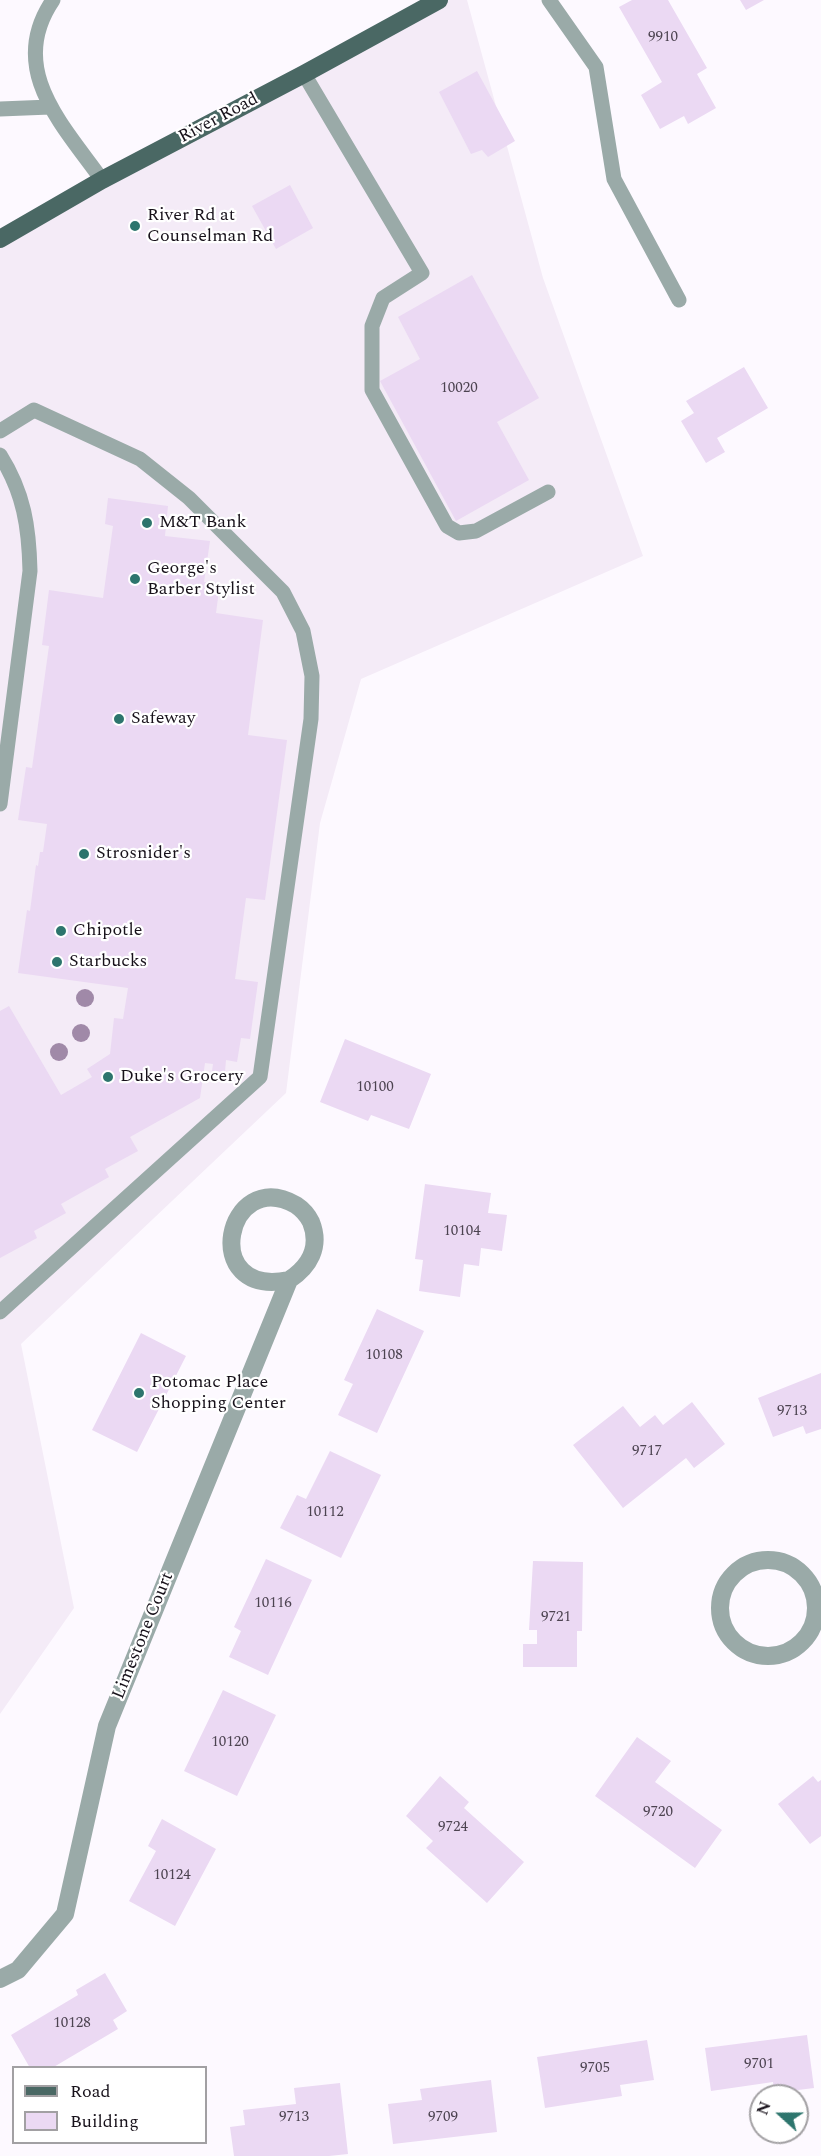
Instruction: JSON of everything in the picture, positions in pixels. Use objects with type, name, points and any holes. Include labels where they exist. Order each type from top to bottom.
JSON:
[{"type":"main road","name":"River Road","points":[[0,239],[102,180],[304,75],[439,0]]},
{"type":"street","name":"Limestone Court","points":[[0,1979],[18,1970],[65,1914],[107,1726],[289,1280],[301,1272],[310,1260],[315,1246],[314,1231],[309,1218],[299,1207],[285,1200],[271,1198],[256,1201],[244,1209],[235,1221],[230,1235],[231,1250],[236,1263],[246,1274],[260,1281],[274,1283],[289,1280]]},
{"type":"street","points":[[771,1560],[786,1563],[799,1570],[818,1594],[813,1625],[806,1638],[795,1648],[781,1654],[766,1656],[751,1653],[738,1645],[728,1634],[722,1620],[722,1598],[731,1578],[742,1568],[756,1561],[771,1560]]},
{"type":"lane","points":[[53,0],[46,10],[40,27],[36,44],[36,72],[50,107],[102,180]]},
{"type":"lane","points":[[549,0],[596,67],[614,179],[679,300]]},
{"type":"lane","points":[[304,75],[422,273],[383,298],[372,326],[372,390],[447,526],[459,533],[476,531],[548,492]]},
{"type":"lane","points":[[0,109],[50,107]]},
{"type":"lane","points":[[0,431],[34,410],[140,459],[189,498],[283,592],[303,631],[312,676],[311,719],[260,1077],[0,1312]]},
{"type":"lane","points":[[0,455],[10,471],[22,501],[29,534],[30,571],[0,804]]},
{"type":"shaded area","points":[[439,0],[467,0],[543,278],[643,556],[361,679],[320,823],[286,1093],[21,1344],[74,1608],[0,1714],[0,239]]},
{"type":"building","points":[[632,0],[668,0],[707,68],[697,74],[716,108],[688,124],[684,116],[660,129],[641,95],[662,82],[619,7]]},
{"type":"building","points":[[740,0],[764,0],[746,10]]},
{"type":"building","points":[[477,71],[515,141],[488,157],[482,150],[471,154],[439,92]]},
{"type":"building","points":[[290,185],[313,228],[276,249],[252,206]]},
{"type":"building","points":[[472,275],[539,398],[497,422],[529,480],[456,521],[380,381],[420,359],[398,317]]},
{"type":"building","points":[[744,367],[768,408],[717,438],[725,452],[706,463],[681,421],[694,413],[686,401]]},
{"type":"building","points":[[108,498],[168,506],[165,536],[210,541],[204,582],[220,583],[216,613],[263,620],[248,735],[287,740],[265,900],[246,898],[235,979],[258,982],[250,1039],[241,1038],[237,1062],[226,1060],[225,1072],[212,1071],[213,1064],[205,1063],[200,1098],[130,1137],[138,1151],[105,1169],[109,1177],[61,1204],[66,1213],[34,1231],[37,1238],[0,1258],[0,1011],[9,1006],[61,1095],[92,1077],[87,1069],[110,1054],[114,1018],[123,1019],[128,988],[18,973],[27,910],[30,911],[36,865],[38,866],[40,852],[43,852],[47,824],[18,820],[26,767],[32,768],[49,646],[42,645],[49,590],[103,598],[113,526],[105,524]]},
{"type":"building","points":[[345,1039],[431,1074],[409,1129],[371,1115],[368,1121],[320,1102]]},
{"type":"building","points":[[425,1184],[491,1193],[488,1213],[507,1215],[502,1251],[481,1248],[479,1266],[464,1264],[460,1297],[419,1291],[423,1260],[415,1259]]},
{"type":"building","points":[[377,1309],[424,1331],[377,1433],[338,1415],[353,1384],[344,1380]]},
{"type":"building","name":"Potomac Place Shopping Center","points":[[141,1333],[186,1356],[137,1452],[92,1430]]},
{"type":"building","points":[[821,1373],[821,1429],[806,1434],[803,1426],[773,1437],[758,1398]]},
{"type":"building","points":[[692,1402],[725,1444],[694,1468],[686,1458],[623,1508],[573,1445],[623,1406],[640,1427],[655,1415],[663,1425]]},
{"type":"building","points":[[330,1451],[381,1475],[341,1558],[280,1528],[297,1495],[306,1499]]},
{"type":"building","points":[[266,1559],[312,1580],[268,1675],[229,1657],[241,1631],[234,1627]]},
{"type":"building","points":[[533,1561],[583,1562],[582,1631],[577,1631],[577,1667],[523,1667],[523,1644],[537,1644],[537,1630],[529,1630]]},
{"type":"building","points":[[223,1690],[276,1715],[237,1796],[184,1771]]},
{"type":"building","points":[[637,1737],[671,1761],[655,1782],[722,1830],[695,1868],[595,1796]]},
{"type":"building","points":[[440,1776],[469,1802],[464,1808],[524,1862],[487,1903],[426,1848],[433,1841],[406,1816]]},
{"type":"building","points":[[813,1776],[818,1782],[821,1780],[821,1836],[810,1844],[778,1804]]},
{"type":"building","points":[[162,1819],[216,1849],[175,1926],[129,1901],[156,1851],[148,1846]]},
{"type":"building","points":[[105,1973],[127,2011],[113,2020],[118,2029],[55,2066],[29,2066],[11,2035],[78,1995],[76,1990]]},
{"type":"building","points":[[807,2035],[814,2088],[809,2089],[809,2084],[773,2084],[773,2082],[711,2091],[705,2048]]},
{"type":"building","points":[[647,2040],[654,2080],[620,2085],[622,2096],[545,2108],[537,2057]]},
{"type":"building","points":[[491,2080],[497,2132],[393,2144],[388,2104],[422,2100],[420,2089]]},
{"type":"building","points":[[340,2083],[348,2154],[234,2156],[230,2127],[245,2125],[243,2110],[296,2104],[294,2088]]},
{"type":"place","name":"River Rd at Counselman Rd","points":[[135,226]]},
{"type":"place","name":"M&T Bank","points":[[147,523]]},
{"type":"place","name":"George's Barber Stylist","points":[[135,579]]},
{"type":"place","name":"Safeway","points":[[119,719]]},
{"type":"place","name":"Strosnider's","points":[[84,854]]},
{"type":"place","name":"Chipotle","points":[[61,931]]},
{"type":"place","name":"Starbucks","points":[[57,962]]},
{"type":"place","name":"Duke's Grocery","points":[[108,1077]]},
{"type":"place","name":"Potomac Place Shopping Center","points":[[139,1393]]}]
